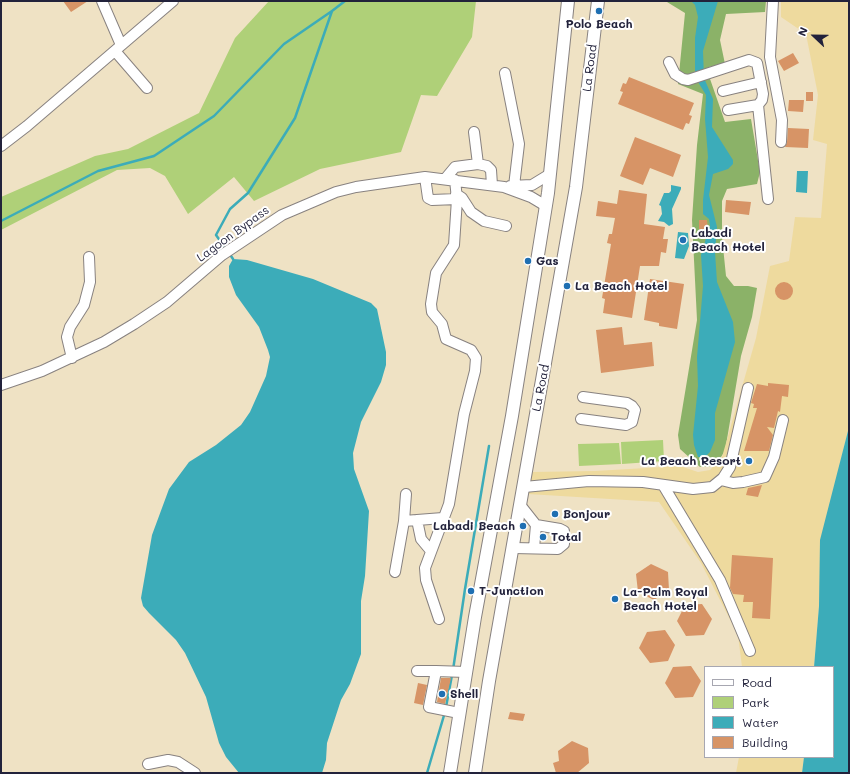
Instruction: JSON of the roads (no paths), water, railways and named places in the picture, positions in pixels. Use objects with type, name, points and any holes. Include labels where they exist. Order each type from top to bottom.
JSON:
[{"type":"main road","name":"La Road","points":[[450,773],[450,711],[457,671],[512,416],[546,206],[568,1]]},
{"type":"main road","name":"La Road","points":[[475,773],[489,681],[514,548],[576,187],[598,1]]},
{"type":"street","points":[[102,1],[118,48],[147,88]]},
{"type":"street","points":[[1,146],[27,126],[173,1]]},
{"type":"street","points":[[773,1],[770,57],[782,120],[781,142]]},
{"type":"street","points":[[669,62],[673,71],[683,79],[692,78],[753,60],[757,63],[763,94],[758,105],[768,199]]},
{"type":"street","points":[[505,73],[519,144],[509,186]]},
{"type":"street","points":[[723,91],[761,82]]},
{"type":"street","points":[[728,110],[758,105]]},
{"type":"street","points":[[474,132],[478,164]]},
{"type":"street","points":[[440,619],[425,568],[449,504],[464,414],[475,371],[476,358],[471,350],[446,339],[442,324],[432,312],[431,304],[436,273],[454,245],[456,196],[450,180],[455,167],[478,164],[487,166],[491,170],[492,185]]},
{"type":"street","name":"Lagoon Bypass","points":[[1,385],[72,358],[134,324],[167,302],[222,255],[282,215],[336,192],[356,187],[425,177],[492,185],[509,186],[537,184],[550,174]]},
{"type":"street","points":[[425,177],[428,198],[432,200],[456,196],[462,198],[471,212],[484,221],[506,226]]},
{"type":"street","name":"Lagoon Bypass","points":[[509,186],[531,196],[546,206]]},
{"type":"street","points":[[72,358],[67,337],[70,327],[84,305],[90,282],[89,257]]},
{"type":"street","points":[[524,487],[589,481],[643,482],[693,490],[712,487],[721,480],[730,466],[748,388]]},
{"type":"street","points":[[581,419],[626,425],[632,422],[635,410],[632,406],[626,403],[583,397]]},
{"type":"street","points":[[721,480],[733,483],[765,477],[774,457],[783,420]]},
{"type":"street","points":[[663,485],[720,580],[750,651]]},
{"type":"street","points":[[395,572],[404,521],[406,494]]},
{"type":"street","points":[[514,548],[558,549],[564,544],[564,534],[560,528],[536,524],[521,506]]},
{"type":"street","points":[[404,521],[443,518]]},
{"type":"street","points":[[417,520],[421,539],[431,552]]},
{"type":"street","points":[[534,548],[536,524]]},
{"type":"street","points":[[417,671],[457,671]]},
{"type":"street","points":[[436,671],[429,708],[450,711]]},
{"type":"street","points":[[148,764],[168,760],[178,762],[194,773]]},
{"type":"water","points":[[691,1],[718,1],[703,51],[704,78],[713,99],[712,127],[733,160],[733,164],[728,169],[713,174],[709,195],[717,227],[715,252],[717,282],[733,322],[735,342],[715,413],[715,440],[710,452],[706,456],[701,457],[698,457],[694,445],[693,435],[698,386],[697,357],[703,286],[701,255],[710,225],[709,219],[703,214],[703,200],[708,157],[705,119],[706,95],[695,77],[695,38],[698,17],[695,5]]},
{"type":"water","points":[[797,171],[808,171],[807,193],[796,192]]},
{"type":"water","points":[[671,185],[681,187],[681,189],[672,209],[673,224],[669,226],[664,222],[658,221],[662,214],[661,206],[659,205],[664,193],[669,193],[671,191]]},
{"type":"water","points":[[678,232],[688,233],[689,246],[684,259],[675,258]]},
{"type":"water","points":[[233,259],[247,260],[313,279],[371,303],[377,309],[386,352],[386,365],[381,382],[361,422],[353,453],[354,469],[369,511],[365,576],[361,601],[361,654],[350,684],[341,700],[327,743],[326,760],[322,773],[239,773],[226,757],[219,743],[206,697],[185,653],[176,640],[143,606],[141,598],[152,535],[169,489],[189,462],[216,445],[241,425],[250,412],[266,376],[270,357],[259,327],[236,295],[229,277],[229,266]]},
{"type":"water","points":[[849,427],[849,773],[802,773],[804,758],[834,758],[834,666],[814,666],[819,606],[820,540]]},
{"type":"waterway","points":[[226,249],[216,235],[230,209],[248,193],[295,118],[332,11],[345,1]]},
{"type":"waterway","points":[[1,221],[98,171],[154,156],[214,116],[284,44],[332,11]]},
{"type":"waterway","points":[[229,253],[233,259]]},
{"type":"waterway","points":[[453,670],[489,446]]},
{"type":"waterway","points":[[446,707],[452,675]]},
{"type":"waterway","points":[[427,773],[445,712]]},
{"type":"place","name":"Polo Beach","points":[[599,11]]},
{"type":"place","name":"Labadi Beach Hotel","points":[[683,240]]},
{"type":"place","name":"Gas","points":[[528,261]]},
{"type":"place","name":"La Beach Hotel","points":[[567,286]]},
{"type":"place","name":"La Beach Resort","points":[[749,461]]},
{"type":"place","name":"Bonjour","points":[[555,514]]},
{"type":"place","name":"Labadi Beach","points":[[523,526]]},
{"type":"place","name":"Total","points":[[543,537]]},
{"type":"place","name":"T-Junction","points":[[471,591]]},
{"type":"place","name":"La-Palm Royal Beach Hotel","points":[[615,599]]},
{"type":"place","name":"Shell","points":[[442,694]]}]
